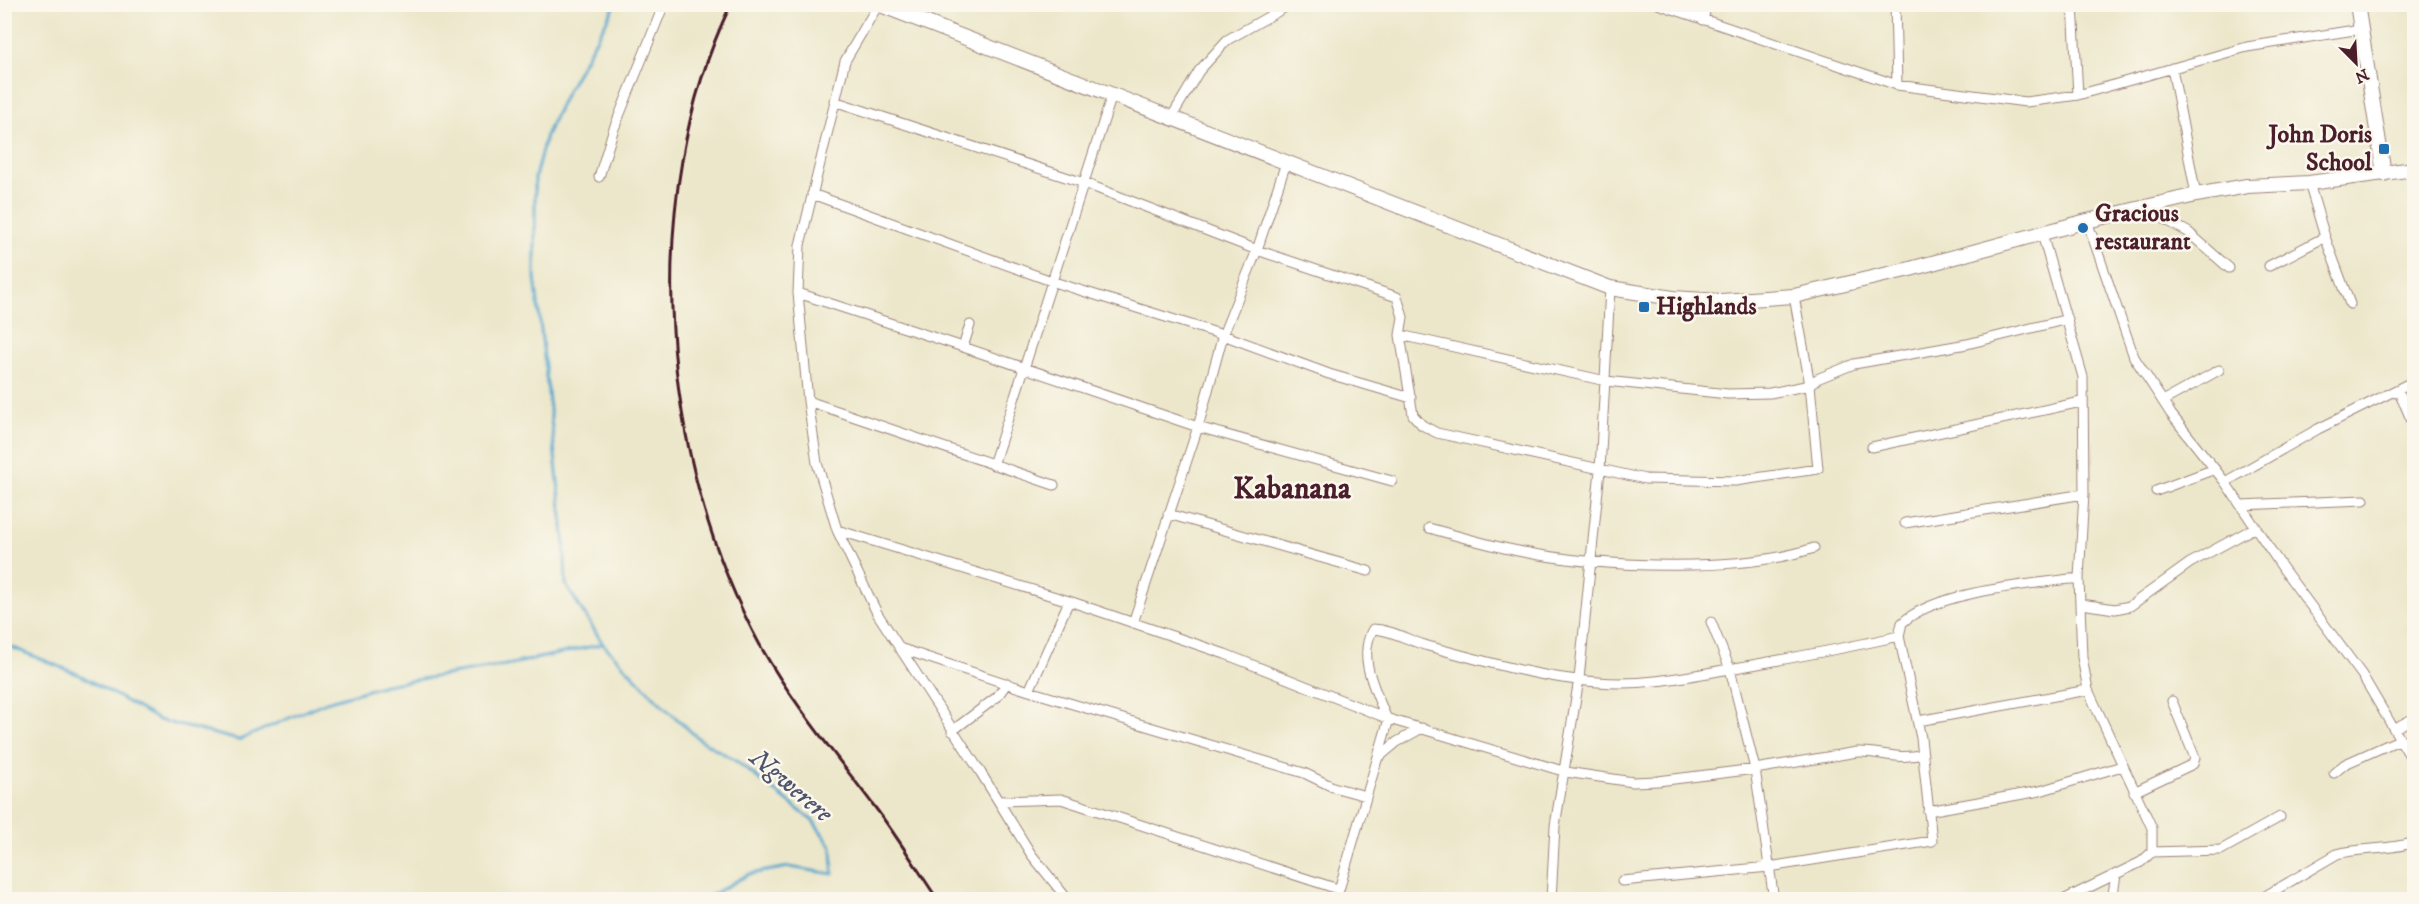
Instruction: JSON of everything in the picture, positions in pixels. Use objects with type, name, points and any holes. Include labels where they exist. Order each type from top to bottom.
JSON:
[{"type":"street","points":[[599,177],[614,130],[664,4]]},
{"type":"street","points":[[1171,118],[1199,70],[1227,40],[1291,4]]},
{"type":"street","points":[[1658,4],[1897,85],[2026,102],[2078,95],[2247,47],[2361,29]]},
{"type":"street","points":[[1703,20],[1707,4]]},
{"type":"street","points":[[1895,4],[1897,85]]},
{"type":"street","points":[[2073,4],[2078,95]]},
{"type":"street","points":[[1068,900],[1031,854],[877,613],[837,530],[817,463],[808,401],[798,293],[800,245],[845,61],[878,5],[1610,288],[1673,298],[1720,301],[1794,296],[1910,269],[2087,221],[2196,195],[2247,186],[2309,183],[2415,169]]},
{"type":"street","points":[[2358,5],[2384,174]]},
{"type":"street","points":[[2172,68],[2196,195]]},
{"type":"street","points":[[993,465],[1054,282],[1112,95]]},
{"type":"street","points":[[834,101],[1084,183],[1257,250],[1397,297],[1403,316],[1400,335],[1413,415],[1422,425],[1437,433],[1645,480],[1735,480],[1818,469],[1810,385],[1794,296]]},
{"type":"street","points":[[1133,623],[1198,428],[1223,335],[1257,250],[1286,163]]},
{"type":"street","points":[[2309,183],[2325,237],[2350,304]]},
{"type":"street","points":[[812,194],[1054,282],[1223,335],[1329,374],[1411,398]]},
{"type":"street","points":[[2150,206],[2188,232],[2229,268]]},
{"type":"street","points":[[2087,221],[2134,357],[2163,401],[2225,482],[2284,570],[2362,675],[2414,760]]},
{"type":"street","points":[[2042,234],[2083,377],[2081,402],[2084,494],[2079,578],[2082,657],[2088,690],[2152,828],[2152,852]]},
{"type":"street","points":[[2269,266],[2325,237]]},
{"type":"street","points":[[1551,900],[1556,826],[1579,679],[1600,470],[1610,288]]},
{"type":"street","points":[[798,293],[963,346],[1198,428],[1392,481]]},
{"type":"street","points":[[1400,335],[1606,381],[1728,394],[1770,393],[1810,385],[1817,379],[1854,364],[1966,344],[2068,320]]},
{"type":"street","points":[[963,346],[970,326]]},
{"type":"street","points":[[2163,401],[2218,370]]},
{"type":"street","points":[[2225,482],[2318,429],[2415,381]]},
{"type":"street","points":[[2398,389],[2415,426]]},
{"type":"street","points":[[808,401],[1054,485]]},
{"type":"street","points":[[1872,447],[2081,402]]},
{"type":"street","points":[[2156,491],[2215,469]]},
{"type":"street","points":[[1905,523],[2084,494]]},
{"type":"street","points":[[2241,505],[2364,500]]},
{"type":"street","points":[[1168,514],[1368,571]]},
{"type":"street","points":[[2080,604],[2115,609],[2130,606],[2190,564],[2256,527]]},
{"type":"street","points":[[1429,528],[1519,551],[1591,561],[1703,565],[1767,558],[1814,548]]},
{"type":"street","points":[[837,530],[1069,601],[1225,654],[1388,718],[1566,772],[1633,782],[1755,769],[1857,752],[1872,751],[1900,758],[1922,754]]},
{"type":"street","points":[[1622,881],[1769,867],[1932,841],[1918,721],[1899,636],[1902,623],[1923,607],[2001,588],[2079,578]]},
{"type":"street","points":[[1029,691],[1069,601]]},
{"type":"street","points":[[1711,621],[1730,669],[1755,769],[1774,900]]},
{"type":"street","points":[[1336,900],[1365,796],[1379,757],[1388,718],[1365,655],[1367,640],[1373,628],[1394,631],[1410,641],[1474,659],[1579,679],[1651,683],[1824,653],[1899,636]]},
{"type":"street","points":[[899,648],[1029,691],[1304,773],[1333,787],[1365,796]]},
{"type":"street","points":[[952,731],[997,697],[1007,683]]},
{"type":"street","points":[[1918,721],[2088,690]]},
{"type":"street","points":[[2134,792],[2193,764],[2195,758],[2172,701]]},
{"type":"street","points":[[2395,728],[2415,718]]},
{"type":"street","points":[[1379,757],[1403,737],[1422,728]]},
{"type":"street","points":[[2334,773],[2344,764],[2379,751],[2401,739]]},
{"type":"street","points":[[1928,811],[2040,791],[2122,766]]},
{"type":"street","points":[[999,801],[1061,799],[1338,890]]},
{"type":"street","points":[[2063,900],[2141,862],[2152,852],[2221,850],[2280,817]]},
{"type":"street","points":[[2262,898],[2337,854],[2387,850],[2415,842]]},
{"type":"street","points":[[2112,900],[2116,875]]},
{"type":"waterway","name":"Ngwerere","points":[[616,4],[567,91],[546,135],[535,177],[535,277],[564,535],[566,585],[603,644],[665,708],[699,739],[736,761],[813,821],[832,847],[833,874],[789,867],[749,874],[703,900]]},
{"type":"waterway","points":[[4,644],[80,675],[159,720],[239,740],[326,702],[385,685],[512,664],[603,644]]},
{"type":"railway","points":[[731,4],[701,79],[682,160],[673,243],[673,328],[682,413],[700,495],[727,574],[773,668],[882,817],[938,900]]},
{"type":"place","name":"John Doris School","points":[[2384,149]]},
{"type":"place","name":"Gracious restaurant","points":[[2083,228]]},
{"type":"place","name":"Highlands","points":[[1644,307]]},
{"type":"district","name":"Kabanana","points":[[1292,489]]}]
